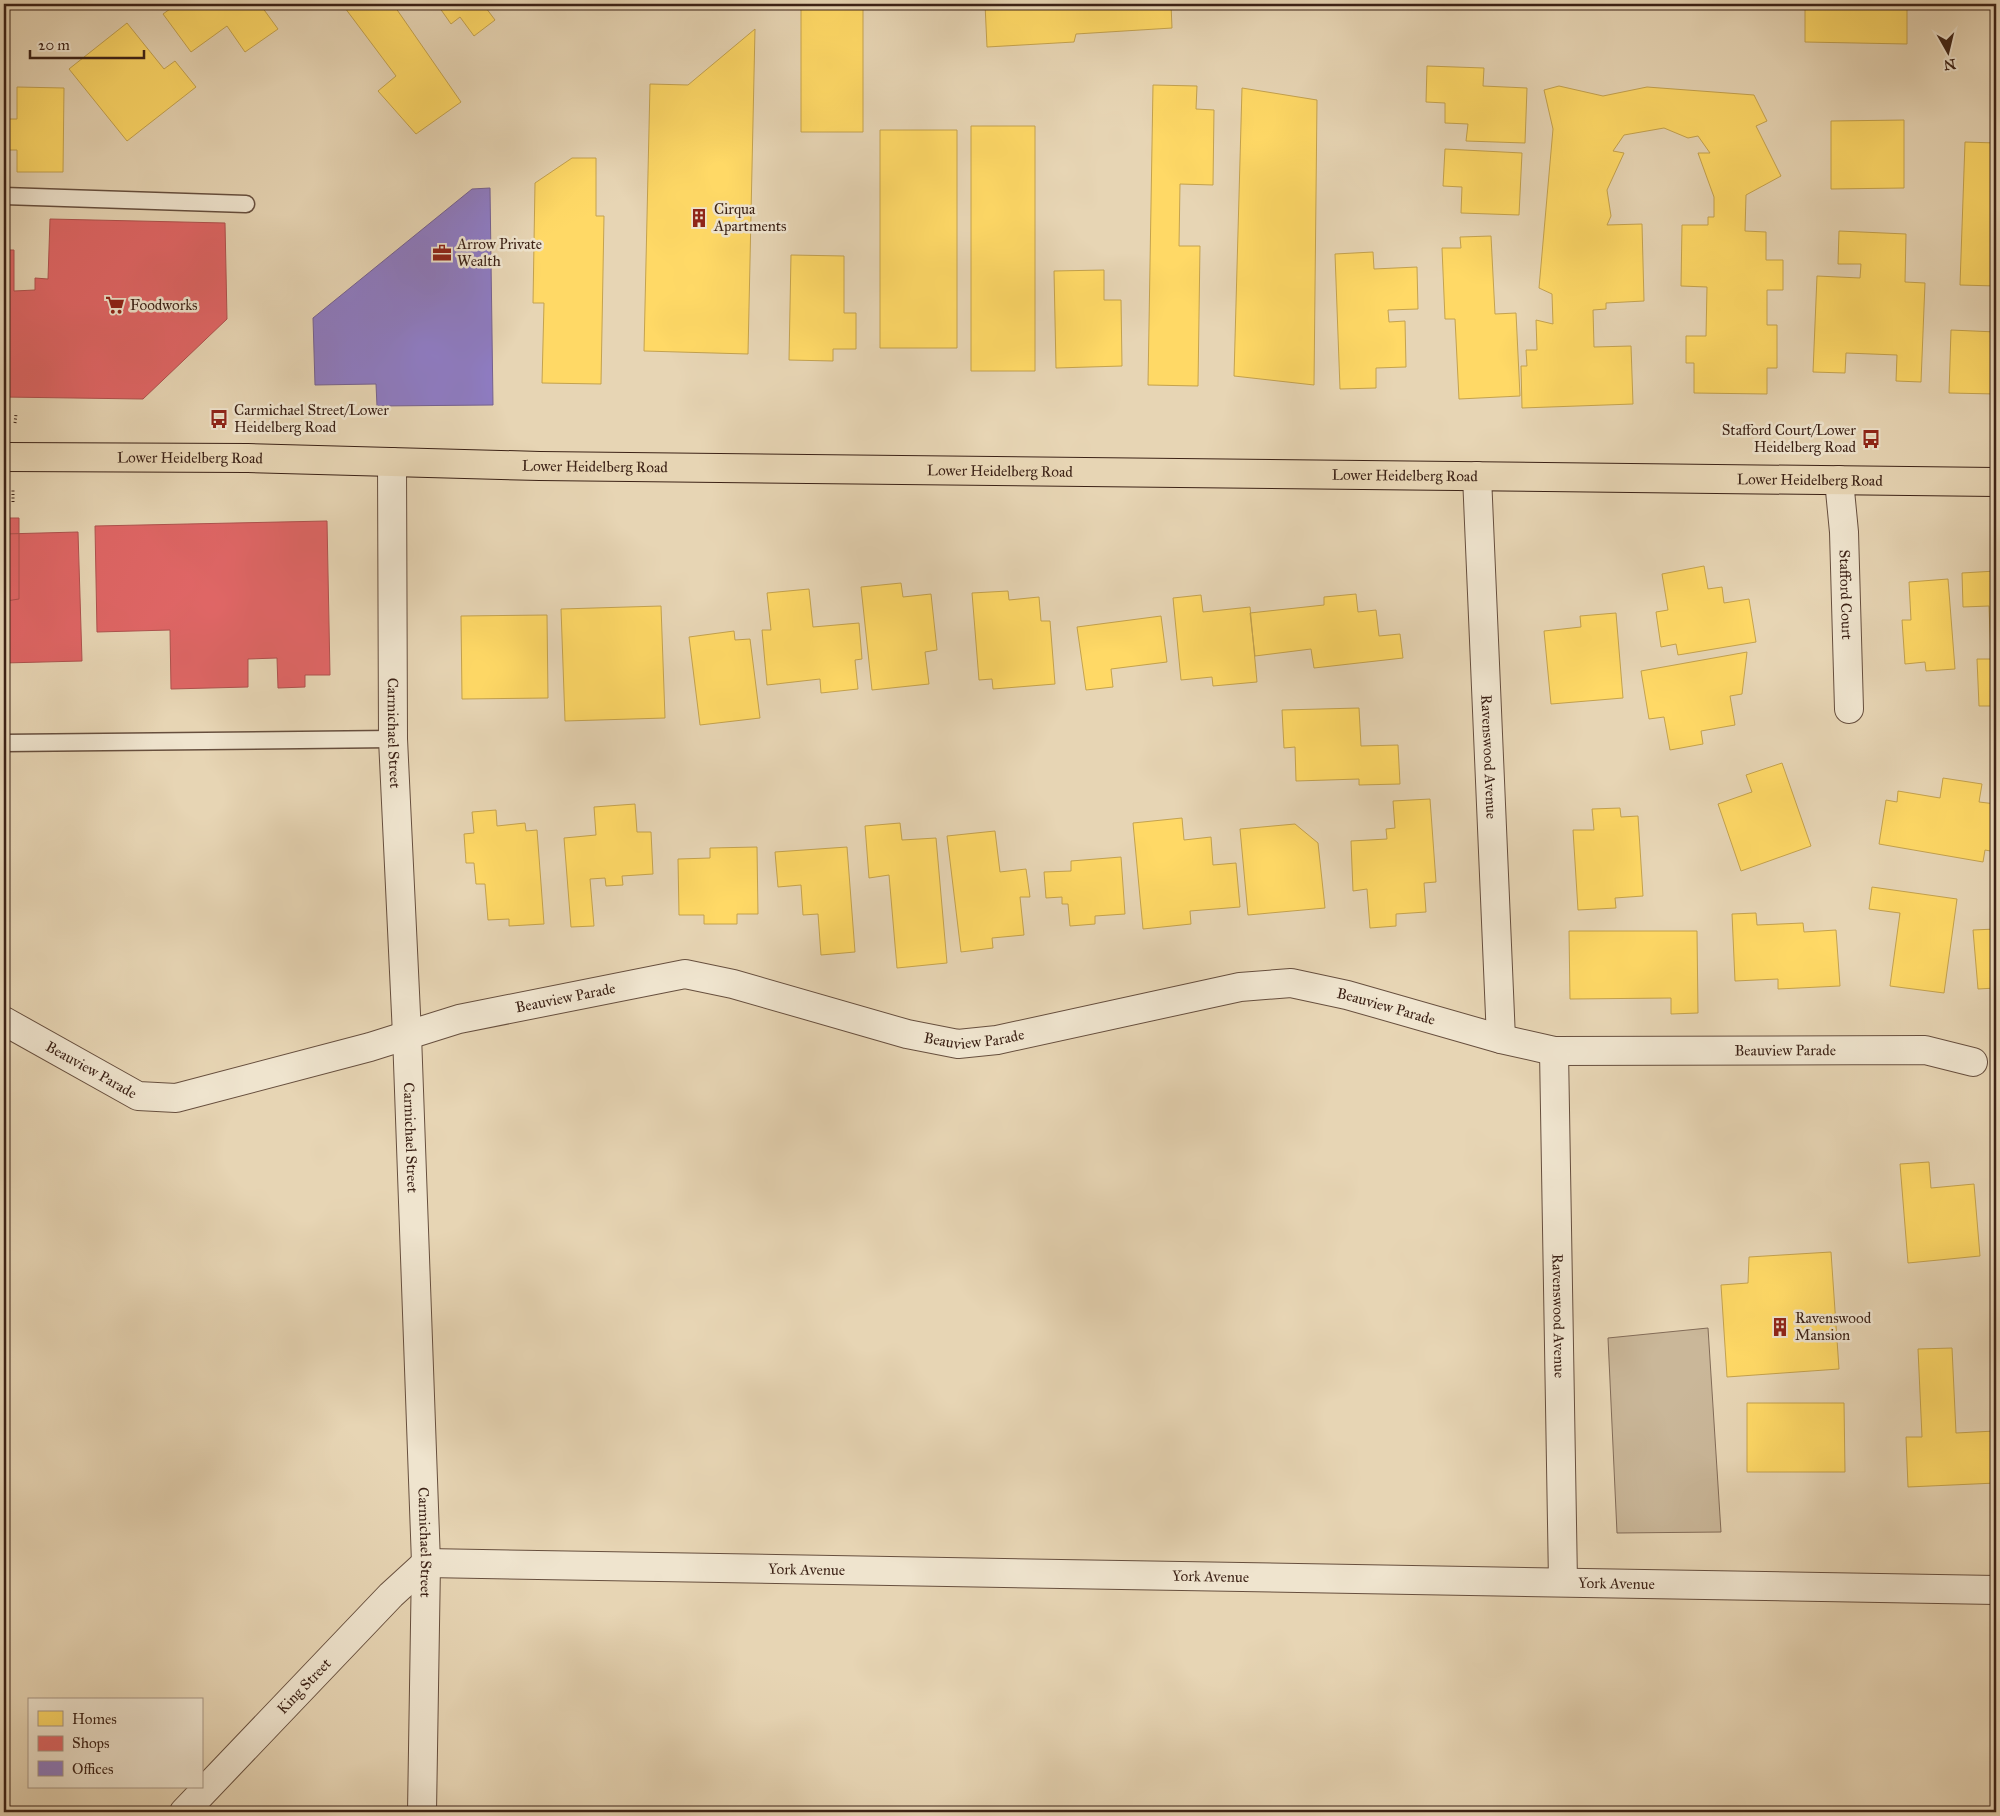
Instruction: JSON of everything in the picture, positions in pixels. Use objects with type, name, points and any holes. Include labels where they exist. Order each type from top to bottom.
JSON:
[{"type":"main road","name":"Lower Heidelberg Road","points":[[4,456],[1996,482]]},
{"type":"street","name":"Carmichael Street","points":[[392,462],[393,739],[408,1035],[426,1563],[422,1812]]},
{"type":"street","name":"Ravenswood Avenue","points":[[1477,476],[1501,1039]]},
{"type":"street","name":"Stafford Court","points":[[1840,480],[1844,532],[1849,709]]},
{"type":"street","name":"Beauview Parade","points":[[4,1021],[138,1096],[176,1098],[370,1047],[459,1019],[685,974],[733,984],[907,1034],[958,1044],[997,1040],[1240,987],[1291,983],[1347,995],[1501,1039],[1554,1051],[1925,1050],[1973,1062]]},
{"type":"street","name":"Ravenswood Avenue","points":[[1554,1051],[1563,1582]]},
{"type":"street","name":"York Avenue","points":[[426,1563],[1996,1590]]},
{"type":"street","name":"King Street","points":[[184,1812],[391,1595],[426,1563]]},
{"type":"lane","points":[[4,196],[246,204]]},
{"type":"lane","points":[[4,743],[393,739]]},
{"type":"shaded area","points":[[1708,1328],[1721,1532],[1617,1533],[1608,1338]]},
{"type":"building: Homes","points":[[177,4],[267,4],[262,7],[278,29],[245,52],[227,26],[191,52],[163,14]]},
{"type":"building: Homes","points":[[342,4],[393,4],[461,102],[416,134],[378,91],[396,76]]},
{"type":"building: Homes","points":[[437,4],[483,4],[495,20],[474,36],[460,17],[451,24]]},
{"type":"building: Homes","points":[[801,4],[863,4],[863,132],[801,132]]},
{"type":"building: Homes","points":[[985,4],[1046,4],[1047,8],[1079,6],[1079,4],[1171,4],[1172,28],[1076,34],[1074,42],[987,47]]},
{"type":"building: Homes","points":[[1805,4],[1907,4],[1907,44],[1805,42]]},
{"type":"building: Homes","points":[[127,23],[164,69],[175,61],[196,87],[127,141],[69,69]]},
{"type":"building: Homes","name":"Cirqua Apartments","points":[[755,29],[748,354],[644,351],[650,84],[688,85]]},
{"type":"building: Homes","points":[[1427,66],[1484,68],[1483,86],[1527,88],[1525,143],[1466,141],[1468,124],[1445,123],[1445,103],[1426,102]]},
{"type":"building: Homes","points":[[1153,85],[1197,86],[1196,109],[1214,110],[1213,185],[1180,184],[1179,246],[1200,246],[1198,386],[1148,385]]},
{"type":"building: Homes","points":[[1559,86],[1603,96],[1647,87],[1754,95],[1767,121],[1756,126],[1781,176],[1746,195],[1745,231],[1766,232],[1766,260],[1783,260],[1783,290],[1767,290],[1767,325],[1777,325],[1777,368],[1767,368],[1767,394],[1694,393],[1694,363],[1686,363],[1686,336],[1706,336],[1707,287],[1681,286],[1682,225],[1708,225],[1708,217],[1714,217],[1714,197],[1698,153],[1710,153],[1698,136],[1688,138],[1664,128],[1624,135],[1613,151],[1624,153],[1607,190],[1611,216],[1607,225],[1642,224],[1644,301],[1606,303],[1606,309],[1593,310],[1594,347],[1631,346],[1633,404],[1522,408],[1521,366],[1527,366],[1526,350],[1537,350],[1536,320],[1553,324],[1552,294],[1539,288],[1553,129],[1544,90]]},
{"type":"building: Homes","points":[[17,87],[64,88],[63,172],[17,172],[17,150],[4,150],[4,119],[17,119]]},
{"type":"building: Homes","points":[[1242,88],[1317,100],[1314,385],[1234,376]]},
{"type":"building: Homes","points":[[1904,120],[1904,188],[1831,189],[1831,121]]},
{"type":"building: Homes","points":[[971,126],[1035,126],[1035,371],[971,371]]},
{"type":"building: Homes","points":[[880,130],[957,130],[957,348],[880,348]]},
{"type":"building: Homes","points":[[1965,142],[1996,143],[1996,286],[1960,285]]},
{"type":"building: Homes","points":[[1445,149],[1522,153],[1519,215],[1461,213],[1462,187],[1443,186]]},
{"type":"building: Homes","points":[[572,158],[596,158],[596,216],[604,216],[601,384],[542,383],[544,303],[533,303],[535,183]]},
{"type":"building: Homes","points":[[1839,231],[1906,234],[1905,282],[1925,283],[1921,382],[1896,381],[1897,355],[1846,353],[1845,373],[1813,372],[1817,276],[1860,278],[1861,264],[1838,264]]},
{"type":"building: Homes","points":[[1491,236],[1495,314],[1516,313],[1520,396],[1459,399],[1455,319],[1445,319],[1442,248],[1461,248],[1460,237]]},
{"type":"building: Homes","points":[[1373,252],[1374,269],[1417,267],[1418,309],[1388,310],[1389,322],[1405,321],[1406,367],[1376,368],[1376,388],[1340,389],[1335,254]]},
{"type":"building: Homes","points":[[791,255],[844,256],[844,313],[856,313],[856,349],[833,349],[833,361],[789,360]]},
{"type":"building: Homes","points":[[1104,270],[1104,300],[1121,300],[1122,366],[1056,368],[1054,271]]},
{"type":"building: Homes","points":[[1951,330],[1996,332],[1996,394],[1949,393]]},
{"type":"building: Homes","points":[[1704,566],[1708,589],[1722,587],[1724,603],[1749,599],[1756,642],[1678,655],[1676,644],[1661,647],[1656,612],[1668,610],[1662,574]]},
{"type":"building: Homes","points":[[1996,571],[1996,706],[1979,706],[1977,659],[1991,659],[1989,606],[1963,607],[1962,573]]},
{"type":"building: Homes","points":[[1948,579],[1955,669],[1926,671],[1925,662],[1905,664],[1902,620],[1911,620],[1909,582]]},
{"type":"building: Homes","points":[[901,583],[903,597],[931,594],[937,650],[925,652],[929,684],[872,690],[861,587]]},
{"type":"building: Homes","points":[[809,589],[813,627],[859,623],[862,659],[855,660],[858,689],[821,693],[820,679],[767,685],[762,630],[771,630],[767,593]]},
{"type":"building: Homes","points":[[1008,591],[1009,600],[1039,597],[1041,621],[1050,621],[1055,684],[993,689],[992,679],[979,680],[972,593]]},
{"type":"building: Homes","points":[[1356,594],[1358,612],[1376,610],[1379,636],[1400,634],[1403,658],[1314,668],[1311,649],[1255,656],[1250,613],[1324,605],[1324,597]]},
{"type":"building: Homes","points":[[1201,595],[1203,612],[1250,607],[1257,682],[1213,686],[1212,677],[1181,680],[1173,598]]},
{"type":"building: Homes","points":[[661,606],[665,718],[565,721],[561,609]]},
{"type":"building: Homes","points":[[1616,613],[1623,698],[1551,704],[1544,631],[1581,627],[1580,616]]},
{"type":"building: Homes","points":[[547,615],[548,698],[462,699],[461,616]]},
{"type":"building: Homes","points":[[1161,616],[1167,662],[1111,669],[1113,687],[1086,690],[1077,627]]},
{"type":"building: Homes","points":[[734,631],[735,640],[750,639],[760,718],[700,725],[689,637]]},
{"type":"building: Homes","points":[[1747,652],[1742,694],[1730,696],[1735,725],[1701,731],[1703,744],[1670,750],[1664,717],[1649,719],[1641,671]]},
{"type":"building: Homes","points":[[1359,708],[1361,746],[1398,745],[1400,784],[1359,785],[1359,779],[1296,781],[1295,747],[1284,748],[1282,710]]},
{"type":"building: Homes","points":[[1782,763],[1811,846],[1741,871],[1718,804],[1752,792],[1746,775]]},
{"type":"building: Homes","points":[[1943,778],[1982,784],[1979,802],[1996,804],[1996,852],[1985,850],[1983,862],[1879,844],[1886,800],[1897,802],[1898,791],[1940,798]]},
{"type":"building: Homes","points":[[1430,799],[1436,882],[1424,883],[1426,912],[1396,914],[1396,926],[1370,928],[1367,889],[1353,891],[1351,841],[1387,839],[1386,829],[1395,828],[1393,801]]},
{"type":"building: Homes","points":[[635,804],[637,832],[651,832],[653,874],[622,876],[623,885],[606,886],[605,878],[590,879],[594,926],[571,927],[564,838],[596,835],[594,807]]},
{"type":"building: Homes","points":[[1620,808],[1621,817],[1638,816],[1643,896],[1615,898],[1616,908],[1578,910],[1573,830],[1594,830],[1592,809]]},
{"type":"building: Homes","points":[[496,810],[497,826],[525,823],[526,831],[537,830],[544,924],[509,926],[509,919],[488,920],[485,884],[476,884],[474,863],[466,863],[464,834],[474,833],[472,812]]},
{"type":"building: Homes","points":[[1182,818],[1184,840],[1211,837],[1213,865],[1236,863],[1240,907],[1190,911],[1191,924],[1143,929],[1133,823]]},
{"type":"building: Homes","points":[[900,823],[902,840],[936,838],[947,963],[897,968],[889,875],[869,878],[865,826]]},
{"type":"building: Homes","points":[[1295,824],[1318,843],[1325,908],[1248,915],[1240,829]]},
{"type":"building: Homes","points":[[995,831],[1000,872],[1026,869],[1030,897],[1020,897],[1024,935],[992,938],[993,948],[961,952],[947,836]]},
{"type":"building: Homes","points":[[757,847],[758,914],[737,914],[737,924],[704,924],[704,915],[679,915],[678,859],[710,858],[710,848]]},
{"type":"building: Homes","points":[[847,847],[855,952],[821,955],[818,914],[803,915],[801,885],[778,887],[775,852]]},
{"type":"building: Homes","points":[[1121,857],[1125,914],[1095,916],[1095,924],[1070,926],[1068,904],[1062,904],[1062,897],[1046,898],[1044,872],[1071,871],[1071,861]]},
{"type":"building: Homes","points":[[1872,887],[1957,899],[1944,993],[1890,986],[1900,913],[1869,909]]},
{"type":"building: Homes","points":[[1756,913],[1757,925],[1803,923],[1804,932],[1836,930],[1840,986],[1778,989],[1778,979],[1735,981],[1732,914]]},
{"type":"building: Homes","points":[[1996,929],[1996,988],[1978,989],[1973,930]]},
{"type":"building: Homes","points":[[1569,931],[1697,931],[1698,1013],[1671,1014],[1671,998],[1570,999]]},
{"type":"building: Homes","points":[[1929,1162],[1931,1188],[1974,1184],[1980,1256],[1908,1263],[1900,1164]]},
{"type":"building: Homes","points":[[1995,1177],[1996,1177],[1996,1229]]},
{"type":"building: Homes","name":"Ravenswood Mansion","points":[[1831,1252],[1839,1369],[1727,1377],[1721,1285],[1748,1283],[1749,1257]]},
{"type":"building: Homes","points":[[1952,1348],[1956,1433],[1995,1431],[1996,1483],[1908,1487],[1906,1437],[1922,1437],[1918,1349]]},
{"type":"building: Homes","points":[[1747,1403],[1844,1403],[1845,1472],[1747,1472]]},
{"type":"building: Shops","name":"Foodworks","points":[[50,219],[225,223],[227,319],[143,399],[4,397],[4,250],[14,250],[14,291],[35,290],[35,278],[48,279]]},
{"type":"building: Shops","points":[[4,518],[19,518],[19,599],[6,601],[9,671],[4,671]]},
{"type":"building: Shops","points":[[327,521],[330,675],[305,675],[305,687],[278,688],[277,658],[248,659],[248,687],[171,689],[170,630],[97,632],[95,526]]},
{"type":"building: Shops","points":[[78,532],[82,661],[4,663],[4,534]]},
{"type":"building: Offices","name":"Arrow Private Wealth","points":[[490,188],[493,405],[377,406],[376,384],[315,385],[313,318],[472,189]]},
{"type":"place","name":"Cirqua Apartments","points":[[699,218]]},
{"type":"place","name":"Arrow Private Wealth","points":[[442,253]]},
{"type":"place","name":"Foodworks","points":[[115,305]]},
{"type":"place","name":"Carmichael Street/Lower Heidelberg Road","points":[[219,419]]},
{"type":"place","name":"Stafford Court/Lower Heidelberg Road","points":[[1871,439]]},
{"type":"place","name":"Ravenswood Mansion","points":[[1780,1327]]}]
